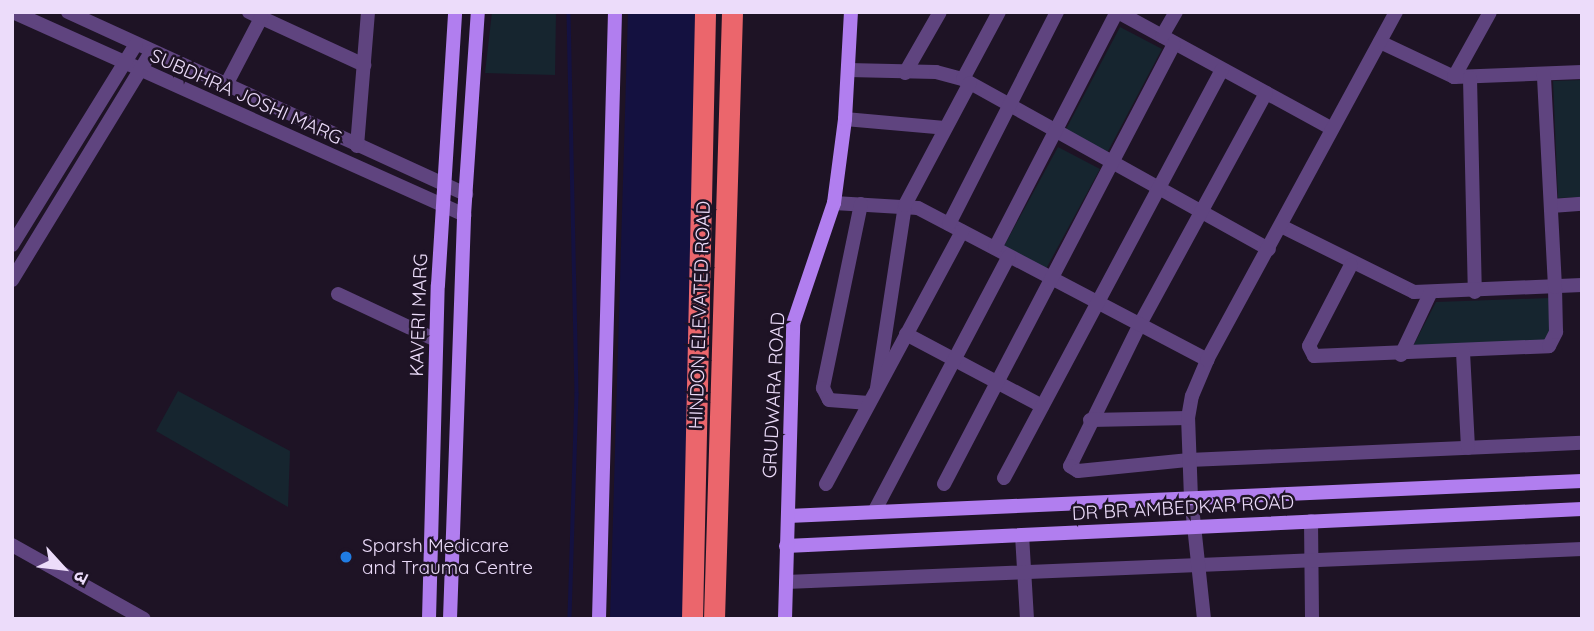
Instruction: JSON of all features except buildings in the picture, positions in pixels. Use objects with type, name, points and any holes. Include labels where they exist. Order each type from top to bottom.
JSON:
[{"type":"highway","name":"HINDON ELEVATED ROAD","points":[[692,619],[705,12]]},
{"type":"highway","name":"HINDON ELEVATED ROAD","points":[[714,619],[732,12]]},
{"type":"street","name":"SUBDHRA JOSHI MARG","points":[[13,12],[443,208],[464,215]]},
{"type":"street","name":"SUBDHRA JOSHI MARG","points":[[68,12],[466,194]]},
{"type":"street","points":[[356,146],[368,12]]},
{"type":"street","name":"KAVERI MARG","points":[[429,619],[436,340],[456,12]]},
{"type":"street","points":[[450,619],[464,215],[478,12]]},
{"type":"street","points":[[599,619],[615,12]]},
{"type":"street","name":"GRUDWARA ROAD","points":[[785,619],[793,324],[834,203],[845,118],[851,12]]},
{"type":"street","points":[[905,72],[940,12]]},
{"type":"street","points":[[877,388],[905,205],[945,128],[999,12]]},
{"type":"street","points":[[826,484],[906,334],[1011,103],[1058,12]]},
{"type":"street","points":[[995,248],[1117,12],[1331,128]]},
{"type":"street","points":[[944,484],[1112,161],[1168,40],[1175,12]]},
{"type":"street","points":[[1204,619],[1202,566],[1191,498],[1188,418],[1207,360],[1396,12]]},
{"type":"street","points":[[1454,77],[1490,12]]},
{"type":"street","points":[[226,85],[255,15],[364,65]]},
{"type":"street","points":[[1380,42],[1454,77],[1582,72]]},
{"type":"street","points":[[12,245],[136,44]]},
{"type":"street","points":[[12,279],[152,51]]},
{"type":"street","points":[[848,70],[936,72],[966,81],[1011,103],[1269,248]]},
{"type":"street","points":[[1004,478],[1222,70]]},
{"type":"street","points":[[1351,265],[1309,353],[1401,355],[1549,346],[1556,332],[1544,74]]},
{"type":"street","points":[[1470,78],[1475,292]]},
{"type":"street","points":[[1266,93],[1090,420],[1070,459],[1073,469],[1189,460],[1582,443]]},
{"type":"street","points":[[845,118],[945,128]]},
{"type":"street","points":[[834,203],[905,205],[955,227],[1207,360]]},
{"type":"street","points":[[861,204],[823,388],[830,400],[869,403]]},
{"type":"street","points":[[1551,206],[1582,204]]},
{"type":"street","points":[[1281,226],[1351,265],[1398,286],[1430,294],[1582,285]]},
{"type":"street","points":[[874,512],[1009,256]]},
{"type":"street","points":[[338,294],[436,340]]},
{"type":"street","points":[[1401,355],[1430,294]]},
{"type":"street","points":[[906,334],[1042,406]]},
{"type":"street","points":[[1463,352],[1468,448]]},
{"type":"street","points":[[1090,420],[1188,418]]},
{"type":"street","name":"DR BR AMBEDKAR ROAD","points":[[788,516],[1582,481]]},
{"type":"street","name":"DR BR AMBEDKAR ROAD","points":[[786,547],[1582,509]]},
{"type":"street","points":[[1311,521],[1312,619]]},
{"type":"street","points":[[1022,535],[1027,619]]},
{"type":"street","points":[[12,545],[144,619]]},
{"type":"street","points":[[786,582],[1582,549]]},
{"type":"street","points":[[110,619],[118,604]]},
{"type":"shaded area","points":[[492,12],[556,12],[555,75],[485,73]]},
{"type":"shaded area","points":[[628,12],[711,12],[692,619],[610,619]]},
{"type":"shaded area","points":[[1120,27],[1162,49],[1106,155],[1064,133]]},
{"type":"shaded area","points":[[1582,80],[1582,197],[1558,198],[1553,81]]},
{"type":"shaded area","points":[[1058,147],[1100,169],[1046,269],[1004,246]]},
{"type":"shaded area","points":[[1549,298],[1551,343],[1411,350],[1436,302]]},
{"type":"shaded area","points":[[178,391],[290,451],[288,507],[156,431]]},
{"type":"waterway","points":[[569,12],[577,394],[570,619]]},
{"type":"place","name":"Sparsh Medicare and Trauma Centre","points":[[346,557]]}]
